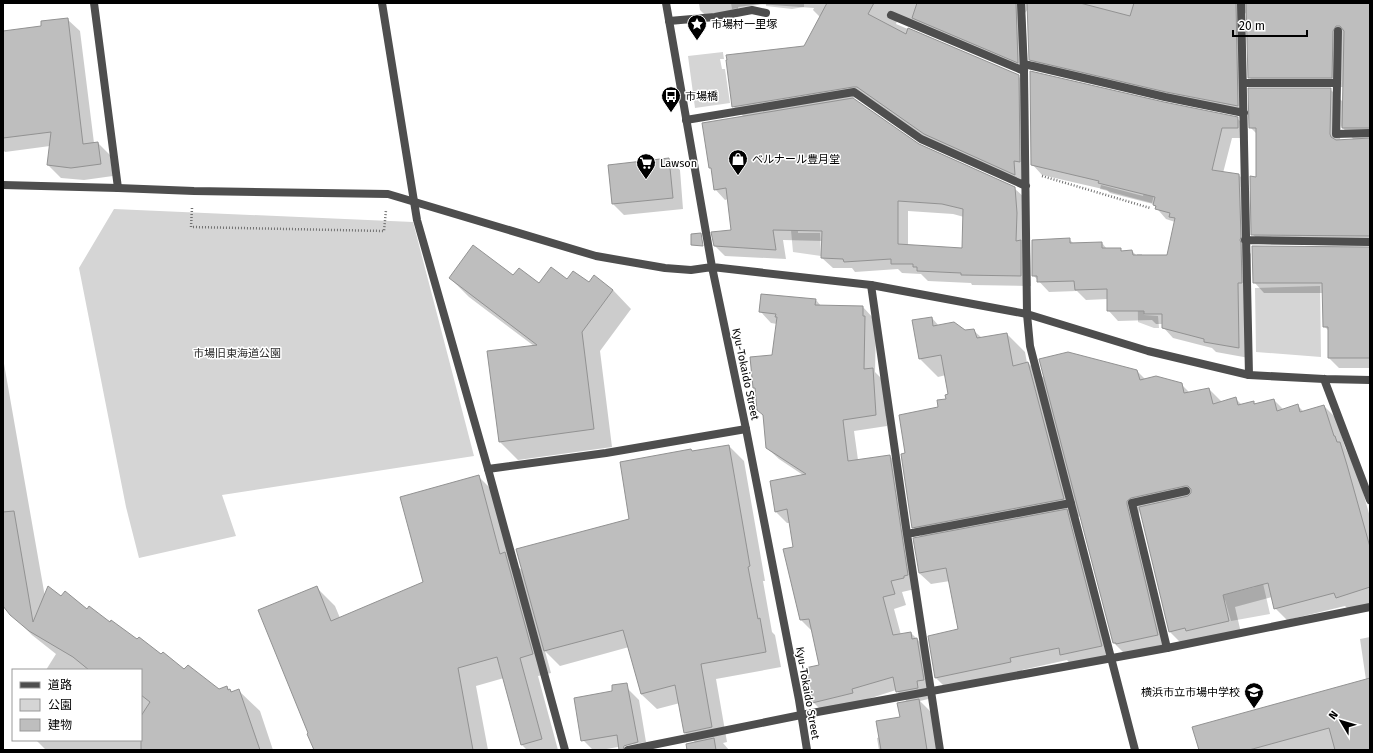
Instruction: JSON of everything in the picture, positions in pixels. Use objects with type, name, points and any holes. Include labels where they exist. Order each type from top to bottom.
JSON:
[{"type":"street","points":[[94,3],[118,188]]},
{"type":"street","points":[[382,3],[414,201],[424,243],[565,750]]},
{"type":"street","name":"Kyu-Tokaido Street","points":[[666,3],[712,267],[746,429],[807,750]]},
{"type":"street","points":[[1022,3],[1026,171],[1027,314],[1030,346],[1135,750]]},
{"type":"street","points":[[1241,3],[1244,84],[1243,146],[1249,375]]},
{"type":"street","points":[[669,21],[715,17],[752,10],[766,13]]},
{"type":"street","points":[[891,16],[1024,68],[1244,113]]},
{"type":"street","points":[[1338,31],[1336,134],[1370,133]]},
{"type":"street","points":[[1244,84],[1337,83]]},
{"type":"street","points":[[686,120],[854,92],[921,139],[1026,186]]},
{"type":"street","points":[[3,185],[194,191],[388,194],[596,256],[665,268],[691,270],[712,267],[871,285],[1027,314],[1148,351],[1249,375],[1370,380]]},
{"type":"street","points":[[1245,240],[1370,242]]},
{"type":"street","points":[[871,285],[940,750]]},
{"type":"street","points":[[1324,379],[1370,500]]},
{"type":"street","points":[[488,470],[606,453],[746,429]]},
{"type":"street","points":[[1167,648],[1132,503],[1186,490]]},
{"type":"street","points":[[907,534],[1071,504]]},
{"type":"street","points":[[628,750],[801,715],[1167,648],[1370,607]]},
{"type":"path","points":[[1026,171],[1150,208]]},
{"type":"path","points":[[194,191],[191,227],[384,231],[386,208]]},
{"type":"green space","points":[[731,3],[764,3],[764,4],[732,9]]},
{"type":"green space","points":[[766,3],[804,3],[804,7],[792,9],[766,6]]},
{"type":"green space","points":[[723,52],[724,59],[720,59],[722,69],[725,69],[730,103],[695,108],[688,56]]},
{"type":"green space","points":[[1101,185],[1143,196],[1146,185],[1156,187],[1152,203],[1100,189]]},
{"type":"green space","name":"市場旧東海道公園","points":[[114,209],[413,222],[474,456],[222,495],[236,536],[139,558],[126,507],[79,268]]},
{"type":"green space","points":[[798,229],[798,233],[820,233],[821,256],[793,252],[791,230]]},
{"type":"green space","points":[[1137,254],[1142,254],[1144,315],[1158,316],[1159,328],[1154,328],[1138,322]]},
{"type":"green space","points":[[1320,286],[1321,357],[1256,352],[1255,288]]},
{"type":"green space","points":[[1249,522],[1270,614],[1231,621],[1225,600],[1216,602],[1215,597],[1255,587],[1252,573]]},
{"type":"building","points":[[827,3],[874,3],[868,14],[906,34],[908,28],[1019,75],[1020,162],[1014,161],[1015,175],[924,134],[857,87],[732,107],[726,55],[804,46]]},
{"type":"building","points":[[917,3],[1016,3],[1018,63],[912,18]]},
{"type":"building","points":[[1027,3],[1080,3],[1130,16],[1134,3],[1236,3],[1238,106],[1166,92],[1029,60]]},
{"type":"building","points":[[1246,3],[1370,3],[1370,128],[1342,128],[1344,31],[1340,26],[1336,26],[1333,31],[1332,78],[1248,78]]},
{"type":"building","points":[[68,18],[83,144],[98,142],[101,164],[71,168],[47,165],[51,132],[3,138],[3,31],[41,26],[41,21]]},
{"type":"building","points":[[1030,71],[1164,102],[1238,117],[1238,128],[1222,128],[1212,170],[1239,174],[1242,283],[1238,283],[1239,348],[1204,342],[1204,339],[1162,328],[1162,314],[1144,314],[1144,311],[1107,311],[1107,289],[1075,290],[1074,281],[1037,282],[1037,276],[1032,276],[1032,240],[1070,238],[1070,243],[1102,242],[1102,248],[1121,248],[1121,251],[1132,250],[1133,255],[1167,255],[1175,218],[1169,217],[1170,213],[1155,209],[1156,206],[1153,205],[1155,197],[1098,183],[1099,181],[1031,165]]},
{"type":"building","points":[[1248,88],[1331,88],[1331,137],[1336,140],[1370,138],[1370,236],[1251,235],[1250,176],[1256,177],[1256,128],[1249,128]]},
{"type":"building","points":[[853,98],[919,144],[1015,187],[1017,213],[1016,241],[1021,240],[1021,276],[961,275],[961,273],[917,271],[917,267],[913,267],[913,264],[891,264],[891,259],[844,262],[843,259],[821,258],[822,231],[773,230],[776,250],[714,246],[711,232],[731,230],[726,188],[714,190],[702,123]],"holes":[[[898,201],[942,204],[963,209],[962,248],[898,244]]]},
{"type":"building","points":[[669,158],[673,198],[612,204],[608,165]]},
{"type":"building","points":[[701,233],[703,246],[691,245],[691,234]]},
{"type":"building","points":[[473,245],[513,275],[519,268],[539,283],[551,267],[567,279],[573,271],[589,282],[594,275],[613,290],[582,332],[594,429],[499,442],[487,351],[537,345],[449,278]]},
{"type":"building","points":[[1252,246],[1370,247],[1370,358],[1328,358],[1328,327],[1323,327],[1322,283],[1253,283]]},
{"type":"building","points":[[761,294],[816,299],[815,305],[863,306],[863,316],[865,316],[864,369],[873,368],[876,415],[843,420],[848,461],[890,455],[908,575],[904,576],[904,578],[891,581],[895,594],[883,597],[893,635],[911,632],[912,639],[917,638],[924,680],[917,681],[918,688],[896,692],[893,677],[852,689],[853,693],[812,703],[805,668],[819,665],[809,619],[800,620],[783,549],[793,547],[787,509],[775,512],[770,481],[806,474],[766,448],[763,415],[757,410],[750,357],[772,355],[777,317],[775,317],[776,314],[759,312]]},
{"type":"building","points":[[932,317],[933,326],[954,322],[965,330],[974,329],[977,338],[1007,333],[1013,366],[1028,362],[1064,499],[912,528],[901,454],[905,453],[899,415],[938,407],[937,400],[946,399],[945,395],[948,394],[941,355],[919,359],[912,320]]},
{"type":"building","points":[[1068,352],[1137,370],[1140,380],[1156,376],[1182,383],[1184,393],[1209,388],[1213,404],[1236,397],[1238,405],[1254,401],[1254,404],[1274,399],[1277,411],[1298,404],[1300,412],[1324,405],[1334,436],[1337,442],[1340,442],[1370,547],[1370,587],[1336,598],[1334,593],[1274,609],[1268,583],[1223,595],[1229,621],[1186,631],[1185,628],[1169,632],[1139,507],[1188,496],[1191,493],[1191,489],[1188,486],[1185,486],[1131,498],[1127,501],[1158,635],[1116,644],[1113,643],[1039,359]]},
{"type":"building","points":[[729,445],[750,566],[748,567],[766,652],[701,664],[712,727],[684,733],[675,685],[641,694],[623,630],[544,651],[516,549],[629,519],[620,462],[691,449],[692,451]]},
{"type":"building","points":[[479,475],[500,554],[505,552],[533,654],[520,658],[542,739],[521,745],[497,657],[458,668],[473,750],[314,750],[258,610],[317,586],[331,621],[423,582],[400,497]]},
{"type":"building","points":[[1067,509],[1102,646],[1060,655],[1059,648],[1010,658],[1011,662],[935,678],[928,636],[958,629],[946,568],[919,573],[913,538]]},
{"type":"building","points":[[14,511],[33,622],[48,586],[61,596],[65,591],[87,609],[89,606],[110,622],[111,620],[137,639],[139,637],[161,654],[163,652],[184,669],[188,665],[219,689],[227,686],[228,690],[230,689],[231,692],[239,689],[260,750],[141,750],[142,714],[150,702],[142,696],[142,669],[88,669],[73,657],[29,631],[10,615],[3,606],[3,512]]},
{"type":"building","points":[[1370,678],[1370,750],[1335,750],[1329,728],[1249,750],[1199,750],[1192,727]]},
{"type":"building","points":[[627,683],[638,742],[624,746],[623,750],[619,750],[617,735],[581,741],[574,698],[612,691],[612,685]]},
{"type":"building","points":[[919,699],[927,750],[881,750],[876,721],[900,717],[897,703]]},
{"type":"building","points":[[714,738],[716,750],[687,750],[686,744]]},
{"type":"place","name":"市場村一里塚","points":[[697,41]]},
{"type":"place","name":"市場橋","points":[[671,113]]},
{"type":"place","name":"ベルナール豊月堂","points":[[738,176]]},
{"type":"place","name":"Lawson","points":[[646,180]]},
{"type":"place","name":"横浜市立市場中学校","points":[[1254,709]]}]
